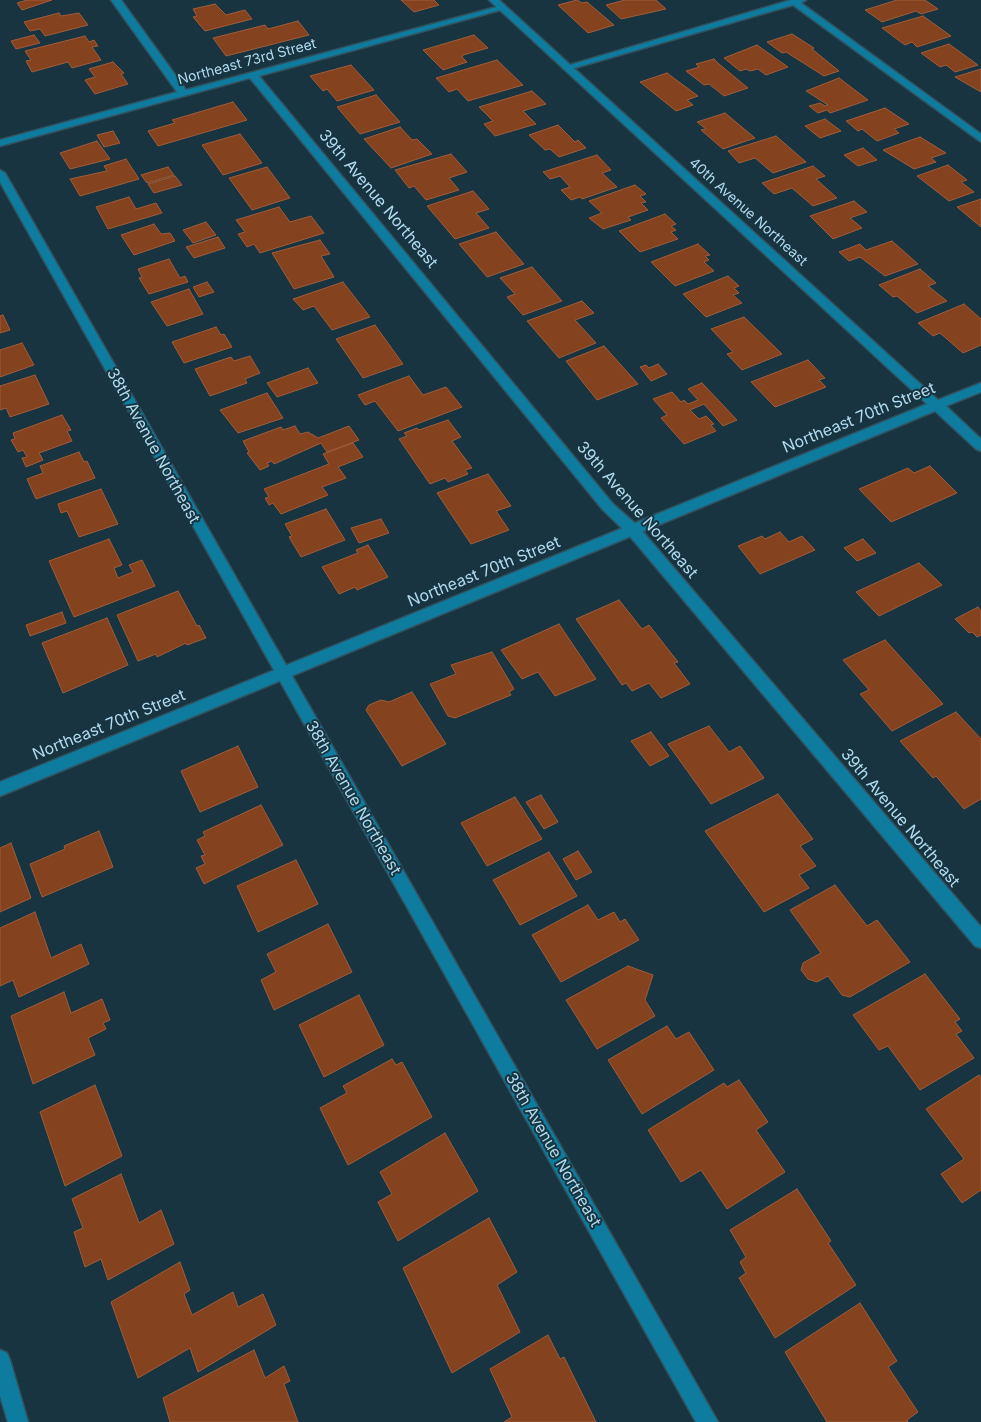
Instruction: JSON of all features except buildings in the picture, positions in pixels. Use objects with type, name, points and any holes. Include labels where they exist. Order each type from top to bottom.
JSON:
[{"type":"street","points":[[116,0],[184,93]]},
{"type":"street","points":[[568,67],[798,1],[981,139]]},
{"type":"street","name":"Northeast 73rd Street","points":[[0,143],[253,75],[498,3]]},
{"type":"street","name":"40th Avenue Northeast","points":[[498,3],[981,446]]},
{"type":"street","name":"39th Avenue Northeast","points":[[253,75],[608,508],[633,530],[981,940]]},
{"type":"street","name":"38th Avenue Northeast","points":[[0,173],[708,1422]]},
{"type":"street","name":"Northeast 70th Street","points":[[0,789],[981,387]]},
{"type":"street","points":[[0,1360],[18,1422]]}]
